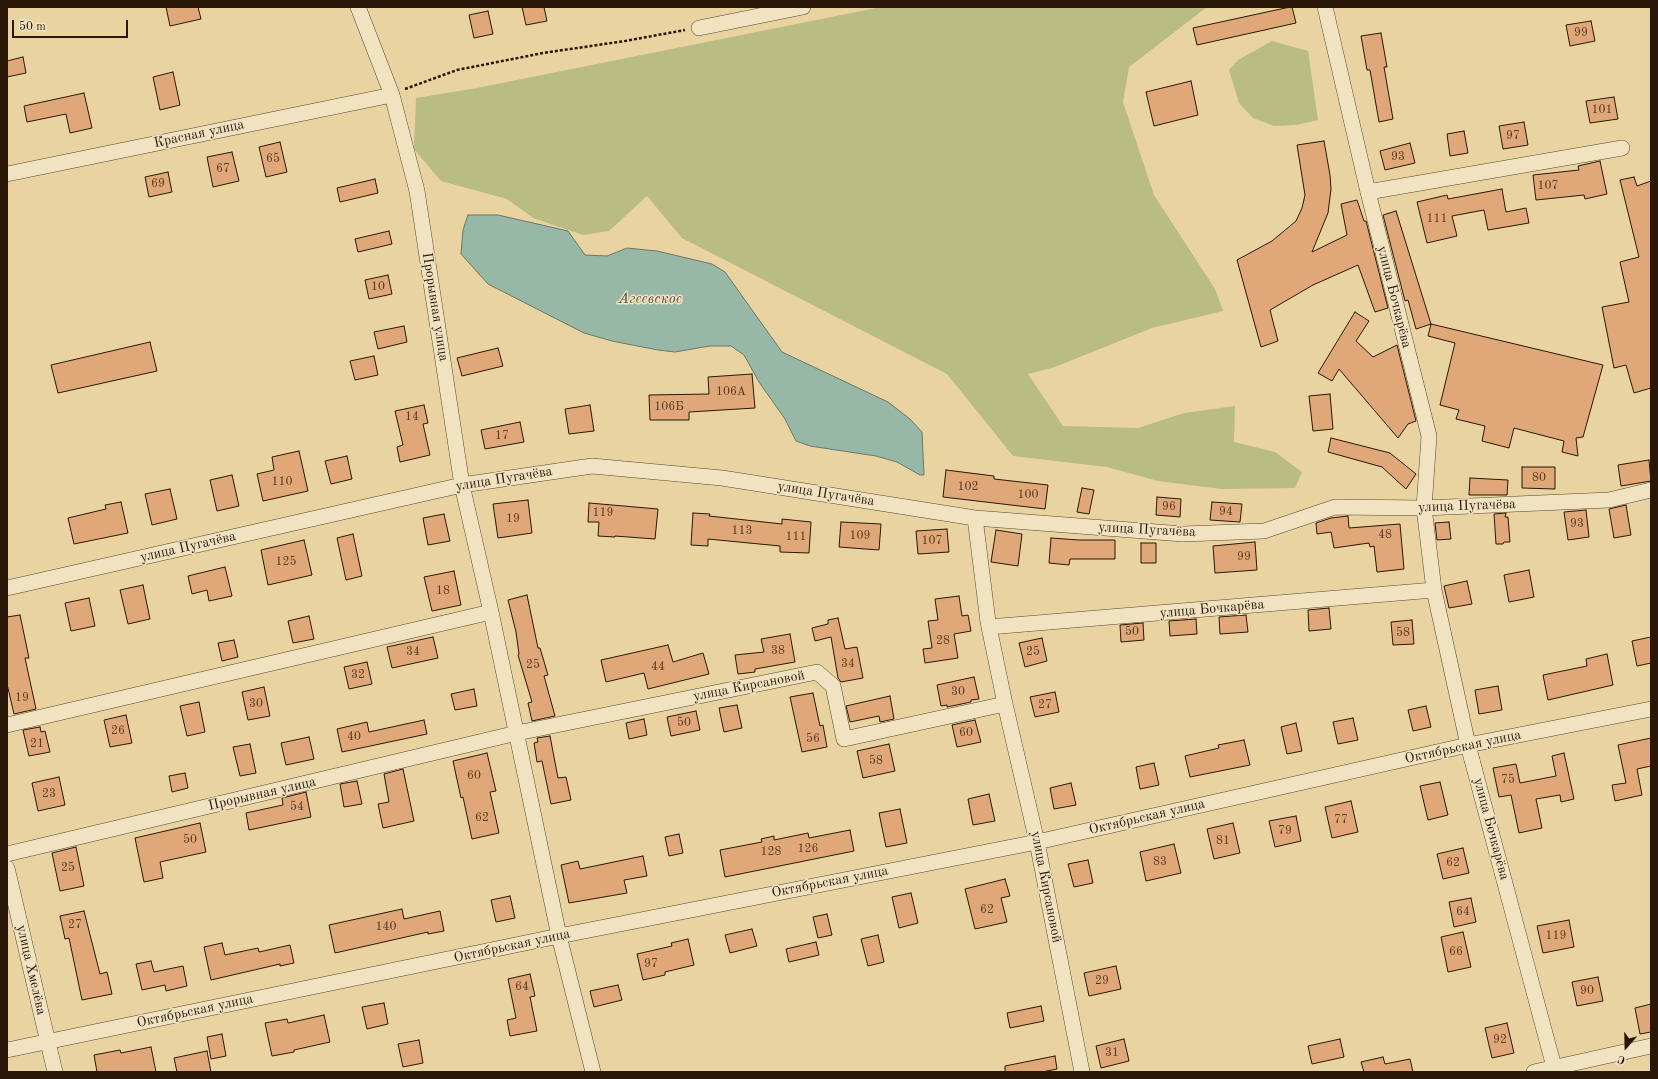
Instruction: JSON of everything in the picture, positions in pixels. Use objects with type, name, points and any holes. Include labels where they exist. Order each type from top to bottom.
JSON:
[{"type":"street","name":"Прорывная улица","points":[[358,7],[392,94],[417,191],[462,485],[491,612],[559,936],[593,1072]]},
{"type":"street","points":[[699,28],[803,7]]},
{"type":"street","name":"улица Бочкарёва","points":[[1325,7],[1368,192],[1428,436],[1424,508],[1434,590],[1468,745],[1554,1067]]},
{"type":"street","name":"Красная улица","points":[[7,174],[392,94]]},
{"type":"street","points":[[1368,192],[1622,148]]},
{"type":"street","name":"улица Пугачёва","points":[[7,588],[462,485],[592,466],[722,478],[975,518],[1183,534],[1264,531],[1335,507],[1424,508],[1609,500],[1651,490]]},
{"type":"street","name":"улица Кирсановой","points":[[975,518],[989,627],[1005,704],[1038,842],[1082,1072]]},
{"type":"street","name":"улица Бочкарёва","points":[[989,627],[1434,590]]},
{"type":"street","points":[[7,725],[491,612]]},
{"type":"street","name":"улица Кирсановой","points":[[517,733],[817,672],[832,686],[844,739],[1005,704]]},
{"type":"street","name":"Октябрьская улица","points":[[7,1050],[559,936],[1038,842],[1468,745],[1651,709]]},
{"type":"street","name":"Прорывная улица","points":[[7,854],[517,733]]},
{"type":"street","name":"улица Хмелёва","points":[[7,868],[55,1072]]},
{"type":"street","points":[[1534,1072],[1651,1046]]},
{"type":"path","points":[[392,94],[457,70],[543,53],[699,28]]},
{"type":"green space","points":[[881,7],[1207,7],[1129,67],[1123,102],[1154,195],[1215,289],[1223,311],[1152,328],[1055,367],[1028,374],[1063,426],[1138,428],[1184,413],[1235,406],[1234,442],[1275,452],[1302,472],[1295,488],[1221,489],[1158,481],[1107,467],[1013,456],[947,374],[682,238],[647,196],[609,231],[583,235],[533,218],[507,199],[441,181],[414,149],[416,98],[477,88]]},
{"type":"green space","points":[[1272,41],[1308,51],[1318,120],[1296,125],[1274,126],[1253,118],[1239,103],[1229,70],[1238,60]]},
{"type":"water","name":"Агеевское","points":[[468,215],[498,215],[568,231],[585,255],[607,256],[627,248],[657,251],[712,264],[725,272],[782,352],[888,402],[910,419],[922,432],[924,475],[920,475],[897,462],[876,456],[810,446],[796,441],[785,419],[759,382],[744,355],[731,346],[710,346],[675,352],[612,341],[584,333],[488,284],[461,254],[463,230]]},
{"type":"building","points":[[166,7],[198,7],[201,19],[170,26]]},
{"type":"building","points":[[522,7],[544,7],[547,21],[526,25]]},
{"type":"building","points":[[1292,7],[1296,23],[1197,45],[1193,28]]},
{"type":"building","points":[[488,11],[493,34],[474,38],[469,15]]},
{"type":"building","points":[[1591,21],[1595,41],[1570,46],[1566,25]]},
{"type":"building","points":[[1381,33],[1387,67],[1384,67],[1393,119],[1379,122],[1370,70],[1367,70],[1361,36]]},
{"type":"building","points":[[23,57],[26,73],[7,77],[7,61]]},
{"type":"building","points":[[173,72],[180,105],[160,110],[153,77]]},
{"type":"building","points":[[1191,81],[1198,115],[1154,126],[1146,92]]},
{"type":"building","points":[[84,93],[92,128],[70,133],[66,114],[27,122],[24,106]]},
{"type":"building","points":[[1614,97],[1618,119],[1590,123],[1586,101]]},
{"type":"building","points":[[1524,122],[1528,145],[1503,149],[1499,126]]},
{"type":"building","points":[[1464,131],[1468,153],[1450,156],[1447,134]]},
{"type":"building","points":[[1324,141],[1331,189],[1328,213],[1312,252],[1347,235],[1341,204],[1357,200],[1364,221],[1366,221],[1388,308],[1375,312],[1358,265],[1313,285],[1270,310],[1278,341],[1261,347],[1237,260],[1272,241],[1296,221],[1302,208],[1305,195],[1297,145]]},
{"type":"building","points":[[280,142],[287,172],[266,177],[259,147]]},
{"type":"building","points":[[1410,143],[1415,163],[1385,170],[1380,151]]},
{"type":"building","points":[[232,152],[239,181],[213,187],[207,157]]},
{"type":"building","points":[[1600,161],[1607,194],[1585,199],[1584,195],[1536,200],[1533,175],[1579,170],[1578,166]]},
{"type":"building","points":[[168,172],[172,192],[149,197],[145,177]]},
{"type":"building","points":[[1634,177],[1637,186],[1651,181],[1651,388],[1634,393],[1626,365],[1614,368],[1602,307],[1629,302],[1620,262],[1639,257],[1620,180]]},
{"type":"building","points":[[375,179],[378,193],[340,202],[337,188]]},
{"type":"building","points":[[1502,189],[1506,212],[1526,208],[1529,223],[1488,230],[1484,210],[1452,216],[1457,236],[1427,243],[1417,202],[1447,195],[1448,199]]},
{"type":"building","points":[[1396,211],[1431,324],[1416,329],[1408,300],[1405,301],[1383,215]]},
{"type":"building","points":[[389,231],[392,244],[358,252],[355,239]]},
{"type":"building","points":[[388,275],[392,294],[369,299],[365,280]]},
{"type":"building","points":[[1355,312],[1369,321],[1356,341],[1373,357],[1397,345],[1416,421],[1408,424],[1398,438],[1339,369],[1332,381],[1318,373]]},
{"type":"building","points":[[1431,324],[1603,365],[1583,437],[1576,438],[1578,456],[1562,452],[1564,441],[1514,428],[1509,448],[1482,441],[1485,426],[1456,419],[1459,410],[1440,405],[1455,343],[1428,336]]},
{"type":"building","points":[[404,326],[407,342],[378,349],[374,332]]},
{"type":"building","points":[[150,342],[157,371],[58,393],[51,365]]},
{"type":"building","points":[[498,348],[503,366],[462,376],[457,358]]},
{"type":"building","points":[[374,356],[378,375],[355,380],[350,361]]},
{"type":"building","points":[[752,374],[755,408],[689,412],[689,420],[650,420],[649,395],[709,394],[708,377]]},
{"type":"building","points":[[1330,394],[1333,429],[1313,431],[1309,396]]},
{"type":"building","points":[[424,405],[428,423],[423,424],[430,455],[400,462],[397,447],[403,445],[395,411]]},
{"type":"building","points":[[590,405],[594,431],[569,434],[565,409]]},
{"type":"building","points":[[520,422],[524,442],[485,449],[481,430]]},
{"type":"building","points":[[1331,438],[1390,453],[1416,474],[1406,489],[1382,467],[1328,452]]},
{"type":"building","points":[[299,451],[308,491],[263,501],[257,474],[274,470],[272,457]]},
{"type":"building","points":[[347,456],[352,479],[331,484],[325,461]]},
{"type":"building","points":[[1649,460],[1651,481],[1621,486],[1618,465]]},
{"type":"building","points":[[1522,467],[1555,467],[1555,489],[1522,488]]},
{"type":"building","points":[[946,470],[994,476],[994,479],[1048,485],[1045,509],[943,497]]},
{"type":"building","points":[[232,475],[239,506],[217,511],[210,480]]},
{"type":"building","points":[[1470,478],[1508,480],[1507,495],[1469,495]]},
{"type":"building","points":[[1082,488],[1094,490],[1089,514],[1077,512]]},
{"type":"building","points":[[170,489],[177,519],[152,525],[145,494]]},
{"type":"building","points":[[1157,497],[1181,499],[1180,517],[1156,515]]},
{"type":"building","points":[[528,500],[532,533],[498,538],[493,504]]},
{"type":"building","points":[[121,502],[128,533],[74,544],[68,518],[106,509],[105,505]]},
{"type":"building","points":[[1212,502],[1242,504],[1240,522],[1210,520]]},
{"type":"building","points":[[589,503],[658,509],[655,539],[598,536],[599,522],[588,522]]},
{"type":"building","points":[[1626,505],[1631,535],[1614,538],[1609,509]]},
{"type":"building","points":[[1586,510],[1589,537],[1568,540],[1564,512]]},
{"type":"building","points":[[693,513],[782,524],[782,519],[811,522],[809,553],[780,552],[780,546],[708,539],[708,546],[691,545]]},
{"type":"building","points":[[1506,513],[1505,517],[1508,517],[1510,542],[1496,544],[1494,514]]},
{"type":"building","points":[[444,514],[450,541],[428,545],[423,518]]},
{"type":"building","points":[[1348,516],[1349,528],[1400,524],[1404,569],[1377,572],[1374,546],[1370,547],[1369,543],[1334,548],[1331,532],[1317,534],[1316,523],[1331,518]]},
{"type":"building","points":[[841,522],[881,524],[879,550],[839,547]]},
{"type":"building","points":[[1449,522],[1451,539],[1437,540],[1435,523]]},
{"type":"building","points":[[947,529],[949,552],[918,554],[916,531]]},
{"type":"building","points":[[996,530],[1022,534],[1018,566],[991,562]]},
{"type":"building","points":[[353,534],[362,576],[346,580],[337,538]]},
{"type":"building","points":[[1051,538],[1115,540],[1115,559],[1070,559],[1069,565],[1049,563]]},
{"type":"building","points":[[304,540],[312,575],[268,585],[261,550]]},
{"type":"building","points":[[1255,542],[1257,570],[1215,573],[1213,546]]},
{"type":"building","points":[[1141,543],[1156,543],[1156,563],[1141,563]]},
{"type":"building","points":[[225,567],[232,596],[209,601],[207,590],[192,594],[188,576]]},
{"type":"building","points":[[1529,570],[1534,597],[1509,602],[1504,575]]},
{"type":"building","points":[[454,571],[461,605],[432,611],[424,577]]},
{"type":"building","points":[[1467,581],[1472,604],[1449,608],[1444,586]]},
{"type":"building","points":[[143,585],[150,619],[128,624],[120,590]]},
{"type":"building","points":[[527,595],[538,648],[540,648],[548,675],[544,676],[555,716],[532,721],[528,703],[532,702],[518,655],[516,632],[508,600]]},
{"type":"building","points":[[959,596],[962,616],[968,615],[971,631],[954,634],[958,658],[925,663],[923,649],[932,648],[928,621],[938,620],[935,599]]},
{"type":"building","points":[[89,598],[95,626],[71,631],[65,603]]},
{"type":"building","points":[[1329,608],[1331,629],[1309,631],[1308,610]]},
{"type":"building","points":[[20,615],[29,658],[25,658],[36,709],[14,714],[7,684],[7,617]]},
{"type":"building","points":[[1246,615],[1248,632],[1220,634],[1219,617]]},
{"type":"building","points":[[309,616],[314,639],[293,643],[288,621]]},
{"type":"building","points":[[838,618],[845,649],[857,647],[863,678],[841,682],[838,678],[831,637],[815,641],[812,628],[828,624],[828,620]]},
{"type":"building","points":[[1196,619],[1197,634],[1170,636],[1169,621]]},
{"type":"building","points":[[1412,620],[1414,644],[1393,645],[1391,622]]},
{"type":"building","points":[[1143,623],[1144,640],[1121,642],[1120,625]]},
{"type":"building","points":[[790,634],[795,662],[755,669],[755,672],[738,674],[735,655],[764,652],[761,639]]},
{"type":"building","points":[[433,637],[438,658],[392,668],[387,647]]},
{"type":"building","points":[[1651,637],[1651,663],[1637,666],[1632,641]]},
{"type":"building","points":[[1042,638],[1047,661],[1025,667],[1019,643]]},
{"type":"building","points":[[234,640],[238,657],[222,661],[218,643]]},
{"type":"building","points":[[668,645],[673,662],[703,653],[709,674],[648,689],[644,673],[606,682],[601,660]]},
{"type":"building","points":[[1607,654],[1613,685],[1548,700],[1543,675],[1587,666],[1586,659]]},
{"type":"building","points":[[367,662],[372,684],[349,689],[344,667]]},
{"type":"building","points":[[974,677],[979,699],[947,707],[947,705],[941,706],[937,685]]},
{"type":"building","points":[[1498,686],[1502,710],[1479,714],[1475,690]]},
{"type":"building","points":[[264,687],[270,716],[248,720],[242,692]]},
{"type":"building","points":[[474,689],[477,706],[455,710],[451,694]]},
{"type":"building","points":[[1055,692],[1059,712],[1035,717],[1030,697]]},
{"type":"building","points":[[813,693],[820,726],[823,725],[827,747],[802,752],[790,697]]},
{"type":"building","points":[[890,696],[894,719],[880,722],[879,716],[850,722],[846,706]]},
{"type":"building","points":[[199,702],[205,732],[187,736],[180,706]]},
{"type":"building","points":[[737,705],[742,728],[724,732],[719,708]]},
{"type":"building","points":[[1426,706],[1431,727],[1413,731],[1408,710]]},
{"type":"building","points":[[696,711],[700,730],[671,736],[667,717]]},
{"type":"building","points":[[126,715],[132,743],[110,747],[104,720]]},
{"type":"building","points":[[1353,718],[1358,740],[1338,744],[1333,722]]},
{"type":"building","points":[[644,719],[647,735],[629,739],[626,723]]},
{"type":"building","points":[[424,720],[427,734],[342,752],[337,729],[367,722],[369,732]]},
{"type":"building","points":[[975,720],[981,742],[957,747],[952,725]]},
{"type":"building","points":[[1296,723],[1302,751],[1287,754],[1281,727]]},
{"type":"building","points":[[40,727],[41,732],[45,731],[50,752],[29,756],[23,730]]},
{"type":"building","points":[[550,736],[558,778],[566,777],[571,800],[551,804],[542,761],[537,762],[534,743],[538,742],[537,738]]},
{"type":"building","points":[[309,737],[314,759],[286,765],[281,743]]},
{"type":"building","points":[[1651,738],[1651,766],[1637,769],[1642,795],[1615,801],[1612,785],[1626,783],[1618,745]]},
{"type":"building","points":[[1244,740],[1250,765],[1190,777],[1185,756],[1219,748],[1218,745]]},
{"type":"building","points":[[250,744],[256,773],[240,776],[233,747]]},
{"type":"building","points":[[889,744],[895,771],[863,778],[857,751]]},
{"type":"building","points":[[487,753],[496,791],[490,792],[499,833],[472,839],[453,761]]},
{"type":"building","points":[[1564,753],[1574,799],[1561,802],[1560,795],[1536,799],[1542,828],[1519,833],[1511,795],[1499,797],[1493,768],[1516,764],[1520,783],[1556,776],[1552,756]]},
{"type":"building","points":[[1154,763],[1159,785],[1140,789],[1136,767]]},
{"type":"building","points":[[403,769],[414,821],[383,828],[378,804],[389,802],[384,774]]},
{"type":"building","points":[[185,773],[188,788],[172,792],[169,776]]},
{"type":"building","points":[[59,777],[65,805],[38,811],[32,783]]},
{"type":"building","points":[[357,781],[362,804],[344,807],[340,784]]},
{"type":"building","points":[[1440,782],[1448,815],[1428,820],[1420,786]]},
{"type":"building","points":[[1071,783],[1076,805],[1054,809],[1050,788]]},
{"type":"building","points":[[306,792],[311,817],[249,830],[246,813],[283,805],[282,798]]},
{"type":"building","points":[[989,794],[995,821],[973,825],[968,799]]},
{"type":"building","points":[[1351,801],[1358,832],[1332,838],[1325,807]]},
{"type":"building","points":[[900,809],[907,843],[886,847],[879,813]]},
{"type":"building","points":[[1296,816],[1301,841],[1275,847],[1269,821]]},
{"type":"building","points":[[200,823],[206,852],[160,862],[163,878],[144,882],[135,838]]},
{"type":"building","points":[[1233,823],[1240,853],[1214,859],[1207,829]]},
{"type":"building","points":[[850,830],[854,851],[725,877],[720,850],[762,842],[761,839],[774,836],[774,840],[808,833],[809,838]]},
{"type":"building","points":[[679,834],[683,853],[669,856],[665,837]]},
{"type":"building","points":[[1174,844],[1181,873],[1146,881],[1140,852]]},
{"type":"building","points":[[76,847],[84,886],[60,891],[52,853]]},
{"type":"building","points":[[1463,848],[1469,873],[1443,879],[1437,854]]},
{"type":"building","points":[[643,856],[647,876],[624,880],[627,893],[569,903],[561,865],[578,861],[580,869]]},
{"type":"building","points":[[1088,860],[1093,883],[1074,887],[1068,864]]},
{"type":"building","points":[[1005,879],[1010,896],[1001,898],[1007,922],[975,929],[965,889]]},
{"type":"building","points":[[911,893],[918,923],[899,928],[892,897]]},
{"type":"building","points":[[510,896],[515,918],[496,922],[491,900]]},
{"type":"building","points":[[1471,898],[1476,922],[1454,927],[1449,902]]},
{"type":"building","points":[[402,909],[404,919],[440,911],[444,931],[428,934],[428,932],[335,953],[329,925]]},
{"type":"building","points":[[84,911],[100,974],[107,972],[112,994],[82,1000],[69,938],[65,939],[60,916]]},
{"type":"building","points":[[827,914],[832,935],[818,938],[813,917]]},
{"type":"building","points":[[1569,920],[1574,947],[1543,953],[1537,926]]},
{"type":"building","points":[[752,929],[757,946],[730,953],[725,935]]},
{"type":"building","points":[[1463,932],[1471,967],[1448,972],[1441,937]]},
{"type":"building","points":[[878,935],[884,962],[868,966],[861,939]]},
{"type":"building","points":[[688,939],[694,965],[665,972],[665,975],[643,980],[637,954],[672,946],[671,943]]},
{"type":"building","points":[[816,942],[819,955],[789,962],[786,949]]},
{"type":"building","points":[[222,943],[225,955],[258,948],[259,952],[290,945],[294,963],[280,966],[280,964],[211,980],[204,947]]},
{"type":"building","points":[[151,961],[154,972],[183,966],[187,986],[166,991],[165,985],[142,990],[136,964]]},
{"type":"building","points":[[1116,966],[1121,989],[1089,996],[1084,973]]},
{"type":"building","points":[[530,974],[535,996],[530,997],[537,1031],[510,1036],[507,1020],[516,1018],[508,979]]},
{"type":"building","points":[[1598,977],[1603,1001],[1577,1006],[1572,982]]},
{"type":"building","points":[[618,985],[622,1000],[594,1007],[590,991]]},
{"type":"building","points":[[384,1003],[388,1024],[367,1029],[362,1007]]},
{"type":"building","points":[[1651,1004],[1651,1032],[1640,1034],[1635,1008]]},
{"type":"building","points":[[1041,1006],[1044,1021],[1010,1028],[1007,1013]]},
{"type":"building","points":[[324,1015],[330,1042],[294,1050],[294,1052],[272,1056],[265,1023],[287,1019],[288,1023]]},
{"type":"building","points":[[1507,1023],[1514,1053],[1492,1058],[1485,1028]]},
{"type":"building","points":[[222,1034],[226,1056],[211,1059],[207,1037]]},
{"type":"building","points":[[1124,1039],[1129,1061],[1101,1068],[1096,1046]]},
{"type":"building","points":[[1340,1039],[1344,1057],[1312,1064],[1308,1046]]},
{"type":"building","points":[[419,1040],[423,1063],[403,1067],[398,1044]]},
{"type":"building","points":[[151,1047],[156,1072],[97,1072],[94,1055],[120,1050],[121,1053]]},
{"type":"building","points":[[207,1051],[211,1072],[177,1072],[174,1058]]},
{"type":"building","points":[[1055,1056],[1057,1069],[1042,1072],[1005,1072],[1005,1066]]},
{"type":"building","points":[[1383,1057],[1385,1064],[1410,1059],[1413,1072],[1364,1072],[1361,1062]]}]
